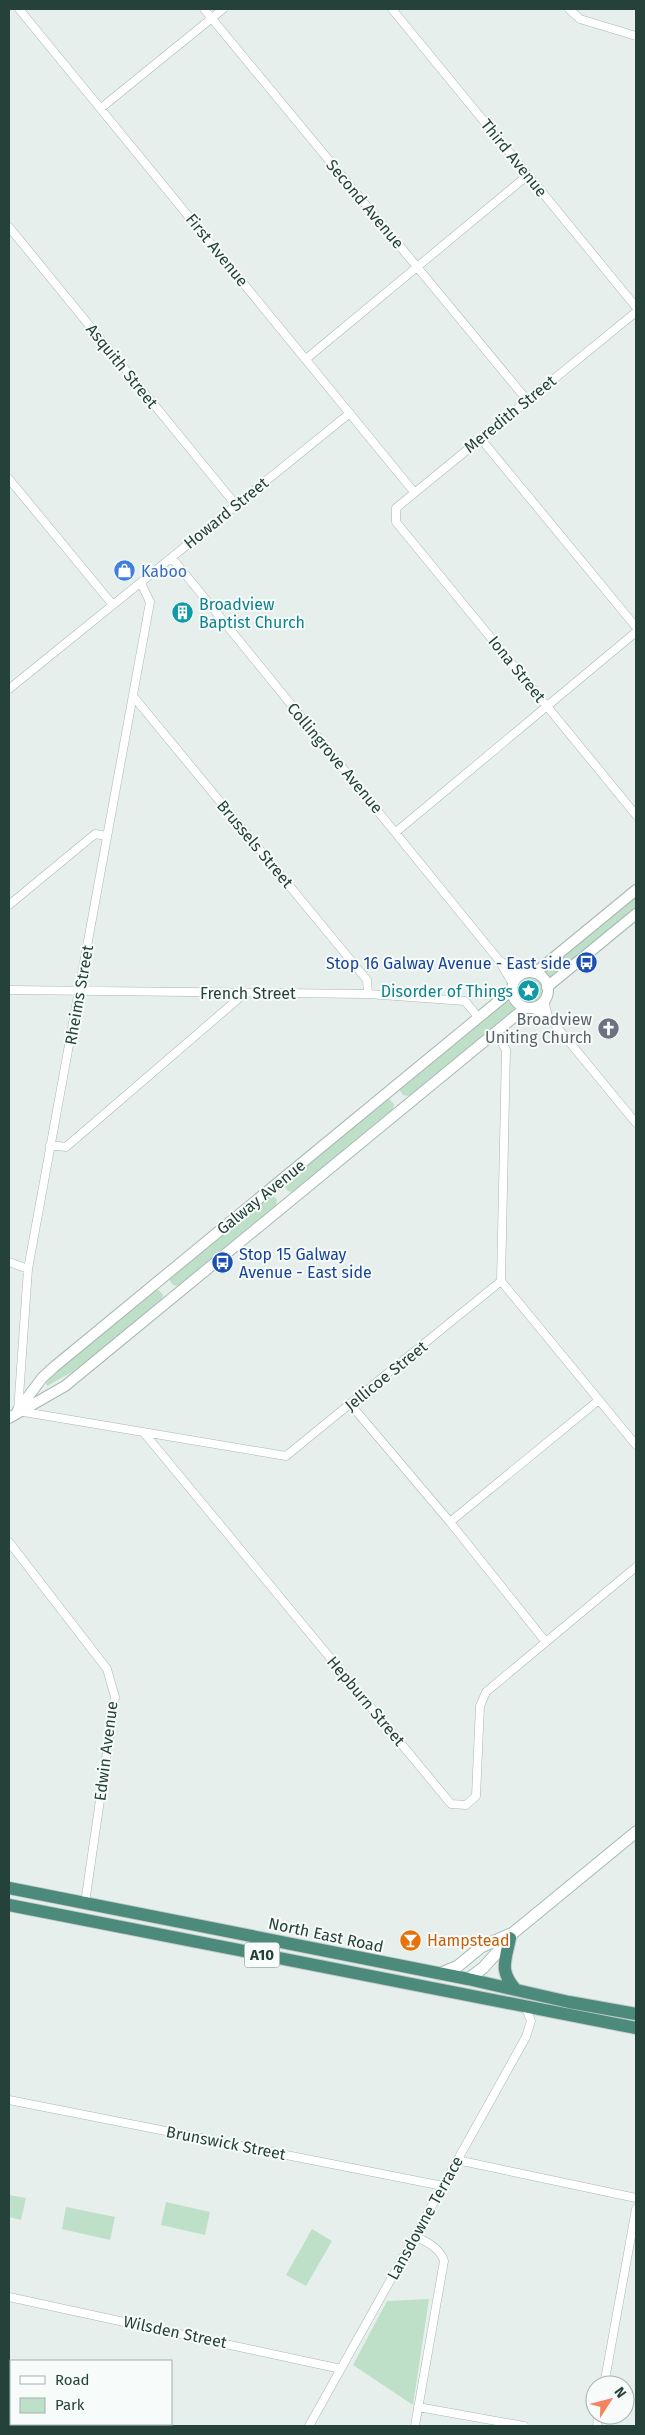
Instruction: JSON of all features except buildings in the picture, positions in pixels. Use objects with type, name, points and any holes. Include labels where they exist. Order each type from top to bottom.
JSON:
[{"type":"highway","name":"North East Road","points":[[9,1888],[636,2014]]},
{"type":"highway","name":"North East Road","points":[[9,1905],[526,2008],[636,2028]]},
{"type":"highway","points":[[511,1936],[504,1969],[507,1979],[516,1990]]},
{"type":"highway","points":[[442,1991],[468,1979]]},
{"type":"main road","points":[[468,1979],[483,1968],[511,1936],[636,1832]]},
{"type":"main road","points":[[439,1974],[458,1966],[481,1947],[511,1936]]},
{"type":"street","name":"First Avenue","points":[[19,9],[414,492]]},
{"type":"street","name":"Second Avenue","points":[[204,9],[526,400]]},
{"type":"street","points":[[101,108],[223,9]]},
{"type":"street","name":"Third Avenue","points":[[392,9],[636,307]]},
{"type":"street","points":[[569,9],[580,19],[636,36]]},
{"type":"street","points":[[306,359],[528,175]]},
{"type":"street","name":"Asquith Street","points":[[9,227],[236,505]]},
{"type":"street","name":"Meredith Street","points":[[396,522],[396,508],[414,492],[636,312]]},
{"type":"street","name":"Howard Street","points":[[9,689],[350,413]]},
{"type":"street","points":[[481,439],[636,627]]},
{"type":"street","points":[[9,478],[113,605]]},
{"type":"street","name":"Iona Street","points":[[396,522],[636,815]]},
{"type":"street","name":"Collingrove Avenue","points":[[172,558],[396,832],[498,959],[515,983]]},
{"type":"street","name":"Rheims Street","points":[[18,1411],[28,1269],[150,602],[141,582]]},
{"type":"street","points":[[396,832],[636,632]]},
{"type":"street","name":"Brussels Street","points":[[133,696],[367,980],[368,994]]},
{"type":"street","points":[[9,904],[95,834],[107,836]]},
{"type":"street","points":[[548,1016],[517,1003],[515,983],[534,973],[636,890]]},
{"type":"street","points":[[547,987],[636,914]]},
{"type":"street","points":[[534,973],[544,980],[547,987],[544,1001],[548,1016],[636,1123]]},
{"type":"street","name":"Galway Avenue","points":[[18,1411],[42,1378],[54,1367],[479,1018],[515,983]]},
{"type":"street","name":"French Street","points":[[9,990],[368,994],[465,1001],[479,1018]]},
{"type":"street","points":[[50,1145],[66,1147],[245,993]]},
{"type":"street","points":[[528,1008],[544,1001]]},
{"type":"street","name":"Galway Avenue","points":[[9,1418],[18,1411],[65,1386],[496,1032],[528,1008]]},
{"type":"street","points":[[496,1032],[506,1050],[501,1281],[636,1445]]},
{"type":"street","points":[[9,1262],[28,1269]]},
{"type":"street","name":"Jellicoe Street","points":[[18,1411],[145,1434],[286,1456],[501,1281]]},
{"type":"street","points":[[450,1522],[599,1400]]},
{"type":"street","points":[[351,1405],[450,1522],[545,1641]]},
{"type":"street","name":"Hepburn Street","points":[[145,1434],[451,1804],[466,1805],[476,1796],[480,1706],[486,1692],[636,1567]]},
{"type":"street","name":"Edwin Avenue","points":[[9,1542],[108,1669],[115,1697],[85,1903]]},
{"type":"street","name":"Lansdowne Terrace","points":[[309,2426],[530,2030],[531,2019],[526,2008]]},
{"type":"street","name":"Brunswick Street","points":[[9,2100],[443,2186]]},
{"type":"street","points":[[457,2160],[636,2198]]},
{"type":"street","points":[[606,2375],[636,2209]]},
{"type":"street","points":[[414,2426],[444,2261],[442,2254],[415,2236]]},
{"type":"street","name":"Wilsden Street","points":[[9,2297],[341,2369]]},
{"type":"street","points":[[418,2407],[524,2426]]},
{"type":"green space","points":[[636,892],[636,909],[550,980],[542,971]]},
{"type":"green space","points":[[530,977],[539,981],[543,990],[539,999],[530,1003],[521,999],[517,990],[521,981]]},
{"type":"green space","points":[[506,999],[515,1009],[409,1096],[403,1095],[399,1089]]},
{"type":"green space","points":[[388,1098],[394,1104],[393,1109],[293,1192],[288,1191],[283,1184]]},
{"type":"green space","points":[[271,1194],[277,1199],[276,1205],[178,1286],[173,1285],[168,1278]]},
{"type":"green space","points":[[157,1288],[163,1295],[162,1299],[72,1372],[47,1386],[46,1383],[65,1364]]},
{"type":"green space","points":[[9,2195],[26,2198],[21,2220],[9,2217]]},
{"type":"green space","points":[[166,2202],[210,2212],[205,2235],[161,2225]]},
{"type":"green space","points":[[66,2207],[115,2217],[110,2240],[62,2229]]},
{"type":"green space","points":[[312,2229],[332,2241],[306,2286],[286,2275]]},
{"type":"green space","points":[[429,2299],[413,2405],[353,2365],[387,2301]]},
{"type":"place","name":"Kaboo","points":[[125,571]]},
{"type":"place","name":"Broadview Baptist Church","points":[[183,613]]},
{"type":"place","name":"Stop 16 Galway Avenue - East side","points":[[587,963]]},
{"type":"place","name":"Disorder of Things","points":[[529,991]]},
{"type":"place","name":"Broadview Uniting Church","points":[[608,1028]]},
{"type":"place","name":"Stop 15 Galway Avenue - East side","points":[[223,1263]]},
{"type":"place","name":"Hampstead","points":[[411,1940]]}]
